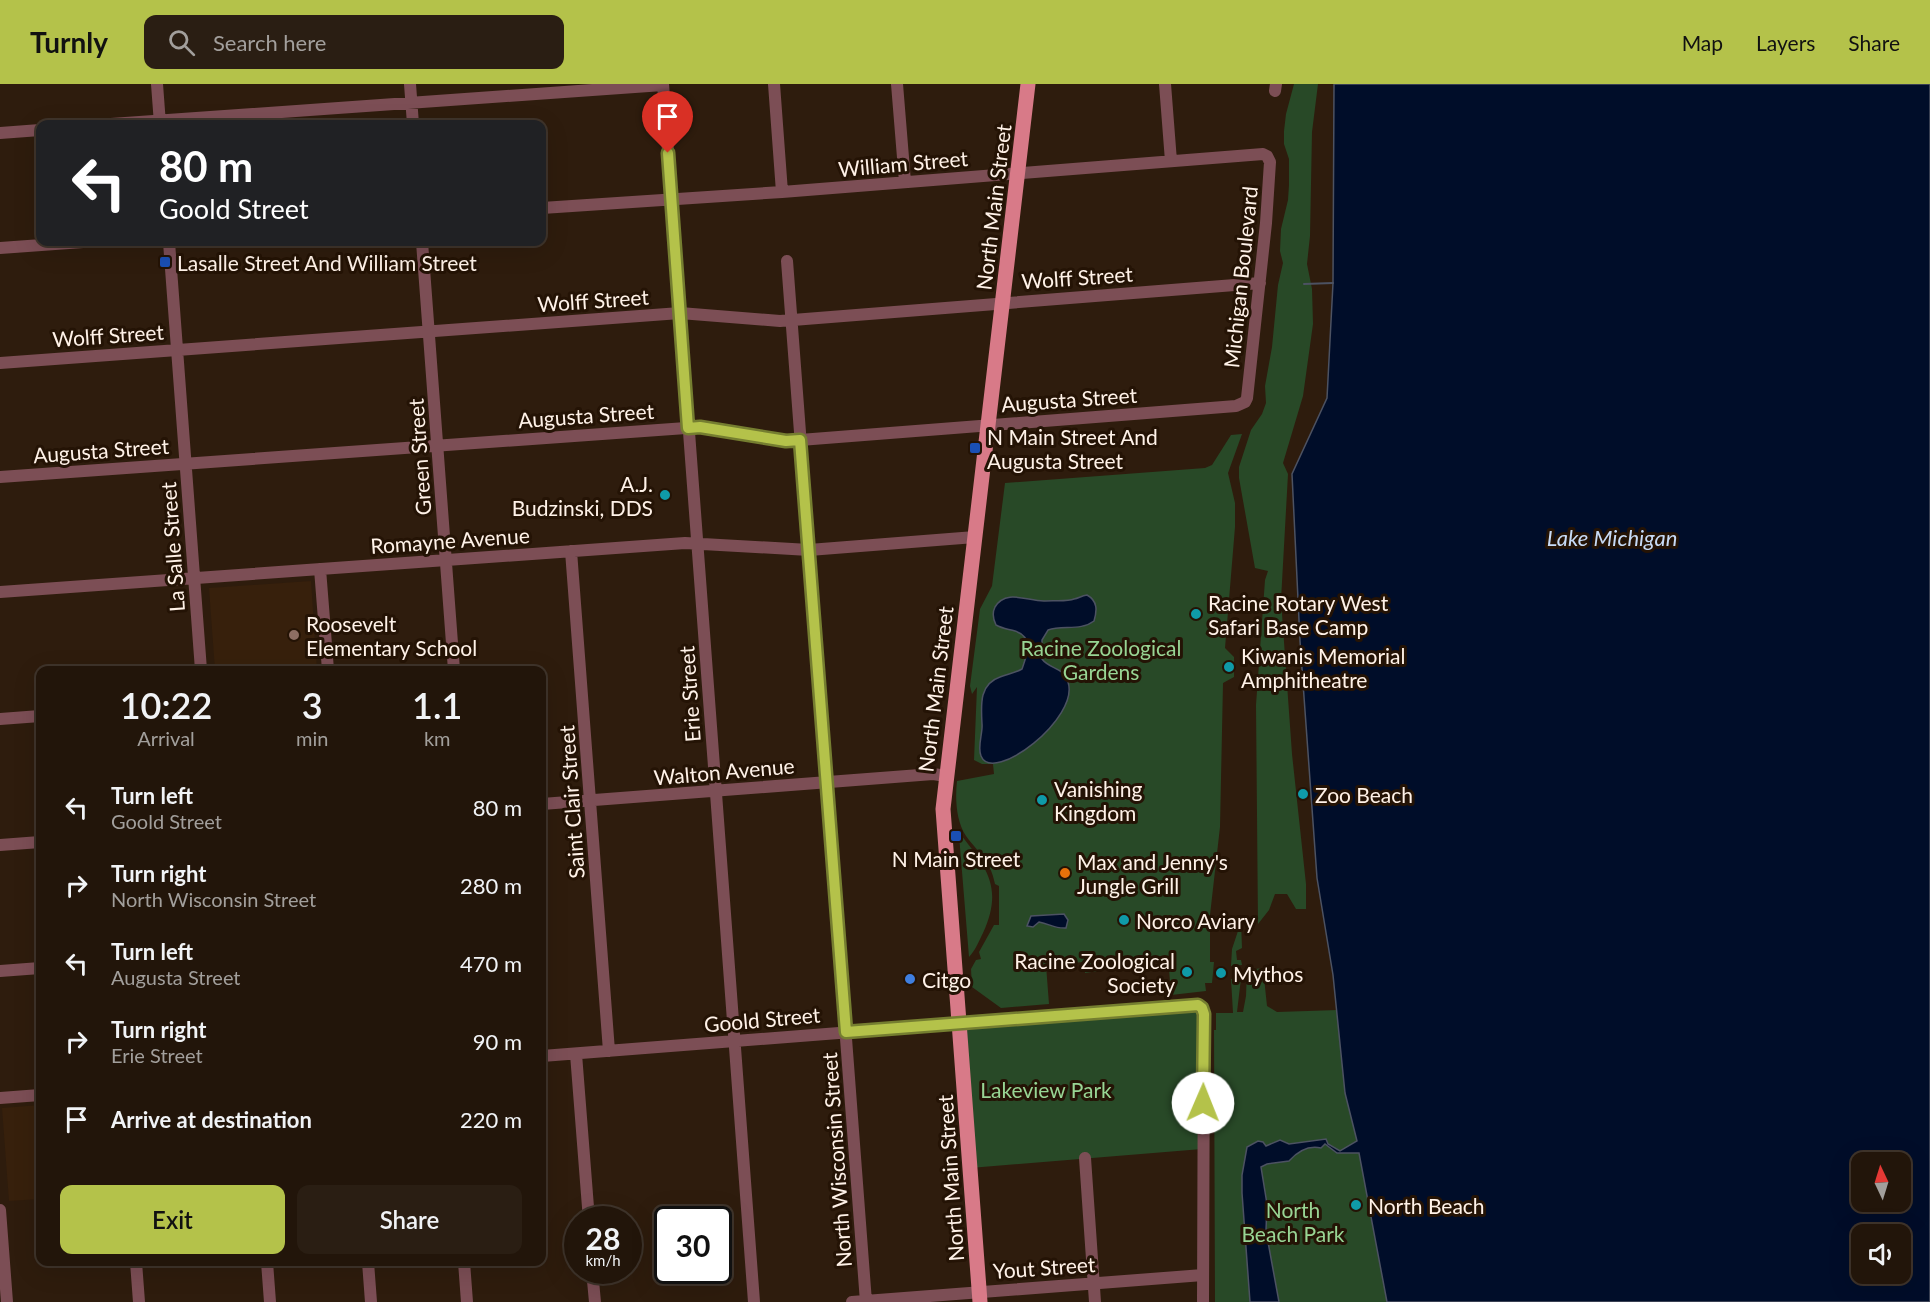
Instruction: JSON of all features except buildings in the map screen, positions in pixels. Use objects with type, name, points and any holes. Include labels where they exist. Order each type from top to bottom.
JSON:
[{"type":"main road","name":"North Main Street","points":[[980,1297],[943,826],[946,776],[1029,84]]},
{"type":"street","points":[[157,84],[160,120]]},
{"type":"street","points":[[410,84],[413,120]]},
{"type":"street","points":[[198,120],[663,84]]},
{"type":"street","name":"Erie Street","points":[[663,84],[754,1302]]},
{"type":"street","points":[[774,84],[782,192]]},
{"type":"street","points":[[897,84],[905,183]]},
{"type":"street","points":[[1165,84],[1171,161]]},
{"type":"street","points":[[0,133],[36,130]]},
{"type":"street","name":"William Street","points":[[546,208],[905,183],[1259,154],[1267,156]]},
{"type":"street","name":"Michigan Boulevard","points":[[1245,402],[1248,394],[1260,283],[1270,162],[1267,156]]},
{"type":"street","points":[[0,248],[36,245]]},
{"type":"street","name":"La Salle Street","points":[[169,246],[201,666]]},
{"type":"street","name":"Green Street","points":[[422,246],[454,666]]},
{"type":"street","name":"North Wisconsin Street","points":[[787,261],[866,1301]]},
{"type":"street","name":"Wolff Street","points":[[0,363],[680,313],[780,321],[1260,283]]},
{"type":"street","name":"Augusta Street","points":[[0,477],[700,427],[786,441],[1226,406],[1245,402]]},
{"type":"street","name":"Romayne Avenue","points":[[0,592],[697,542],[809,550],[975,537]]},
{"type":"street","name":"Saint Clair Street","points":[[571,551],[609,1051]]},
{"type":"street","points":[[320,569],[328,666]]},
{"type":"street","points":[[0,719],[36,716]]},
{"type":"street","name":"Walton Avenue","points":[[546,804],[933,774],[946,776]]},
{"type":"street","points":[[0,845],[36,842]]},
{"type":"street","points":[[0,971],[36,968]]},
{"type":"street","name":"Goold Street","points":[[546,1056],[1190,1004],[1200,1006],[1204,1014],[1203,1275]]},
{"type":"street","points":[[576,1054],[588,1206]]},
{"type":"street","points":[[0,1098],[36,1095]]},
{"type":"street","points":[[1085,1158],[1095,1302]]},
{"type":"street","points":[[0,1210],[7,1302]]},
{"type":"street","points":[[136,1266],[139,1302]]},
{"type":"street","points":[[267,1266],[270,1302]]},
{"type":"street","points":[[368,1266],[371,1302]]},
{"type":"street","points":[[464,1266],[467,1302]]},
{"type":"street","points":[[1203,1275],[1203,1302]]},
{"type":"street","name":"Yout Street","points":[[852,1302],[980,1297],[1094,1283],[1203,1275]]},
{"type":"street","points":[[593,1284],[595,1302]]},
{"type":"shaded area","points":[[311,581],[317,666],[215,666],[209,588]]},
{"type":"shaded area","points":[[36,1105],[36,1199],[9,1201],[2,1108]]},
{"type":"green space","points":[[1294,84],[1318,84],[1312,132],[1310,236],[1307,264],[1312,289],[1313,324],[1303,396],[1283,463],[1288,474],[1281,600],[1292,754],[1306,884],[1306,909],[1296,909],[1287,894],[1275,894],[1269,910],[1258,924],[1256,705],[1265,580],[1268,571],[1255,568],[1239,467],[1251,430],[1262,414],[1266,403],[1265,386],[1283,263],[1280,251],[1281,229],[1289,185],[1289,159],[1284,144],[1284,131]]},
{"type":"green space","name":"Racine Zoological Gardens","points":[[1242,434],[1228,473],[1235,503],[1235,527],[1225,648],[1234,657],[1234,677],[1223,683],[1220,827],[1210,915],[1210,962],[1214,962],[1212,983],[1205,983],[1206,991],[1171,995],[1168,956],[1098,961],[1098,971],[1085,973],[1084,962],[1046,965],[1049,1004],[1001,1008],[972,987],[971,969],[976,960],[981,959],[979,952],[994,925],[999,925],[999,886],[995,884],[984,858],[963,830],[958,816],[956,795],[957,781],[994,774],[993,764],[982,764],[974,760],[977,687],[972,694],[970,686],[980,609],[992,586],[1005,483],[1205,468],[1212,465],[1231,435]]},
{"type":"green space","points":[[959,835],[979,858],[990,880],[992,892],[989,918],[969,957]]},
{"type":"green space","points":[[1241,922],[1242,948],[1236,951],[1237,960],[1241,960],[1242,965],[1231,966],[1232,949]]},
{"type":"green space","name":"North Beach Park","points":[[1263,968],[1267,1006],[1277,1012],[1338,1010],[1345,1093],[1357,1141],[1387,1302],[1215,1302],[1214,1030],[1216,1030],[1216,1013],[1233,1013],[1231,979],[1237,978],[1237,970],[1242,970],[1237,1012],[1243,1012],[1247,970]]},
{"type":"green space","name":"Lakeview Park","points":[[1200,1006],[1202,1149],[970,1168],[958,1023]]},
{"type":"water","name":"Lake Michigan","points":[[1334,84],[1930,84],[1930,1302],[1387,1302],[1359,1153],[1337,1153],[1325,1144],[1321,1148],[1312,1147],[1303,1150],[1289,1161],[1261,1167],[1267,1204],[1266,1231],[1279,1302],[1250,1302],[1242,1193],[1242,1175],[1247,1147],[1258,1141],[1263,1142],[1266,1146],[1280,1140],[1289,1144],[1326,1139],[1328,1144],[1340,1151],[1357,1141],[1345,1093],[1333,975],[1317,878],[1300,641],[1292,474],[1327,398],[1333,283]]},
{"type":"water","points":[[1087,595],[1091,597],[1096,606],[1094,621],[1078,627],[1048,630],[1042,640],[1042,659],[1063,673],[1068,682],[1068,697],[1061,713],[1049,729],[1017,755],[1001,762],[989,763],[980,752],[981,710],[985,690],[993,680],[1022,669],[1028,647],[1021,634],[996,625],[993,616],[995,607],[1000,601],[1011,597],[1039,601],[1064,601]]},
{"type":"water","points":[[1064,914],[1068,920],[1066,928],[1039,922],[1033,927],[1027,926],[1031,916]]},
{"type":"waterway","points":[[1304,284],[1333,283]]},
{"type":"place","name":"Lasalle Street And William Street","points":[[165,262]]},
{"type":"place","name":"N Main Street And Augusta Street","points":[[975,448]]},
{"type":"place","name":"A.J. Budzinski, DDS","points":[[665,495]]},
{"type":"place","name":"Racine Rotary West Safari Base Camp","points":[[1196,614]]},
{"type":"place","name":"Roosevelt Elementary School","points":[[294,635]]},
{"type":"place","name":"Kiwanis Memorial Amphitheatre","points":[[1229,667]]},
{"type":"place","name":"Zoo Beach","points":[[1303,794]]},
{"type":"place","name":"Vanishing Kingdom","points":[[1042,800]]},
{"type":"place","name":"N Main Street","points":[[956,836]]},
{"type":"place","name":"Max and Jenny's Jungle Grill","points":[[1065,873]]},
{"type":"place","name":"Norco Aviary","points":[[1124,920]]},
{"type":"place","name":"Racine Zoological Society","points":[[1187,972]]},
{"type":"place","name":"Mythos","points":[[1221,973]]},
{"type":"place","name":"Citgo","points":[[910,979]]},
{"type":"place","name":"North Beach","points":[[1356,1205]]},
{"type":"route","points":[[668,153],[688,428],[700,427],[786,441],[800,440],[846,1032],[1198,1005],[1204,1014],[1203,1103]]}]
